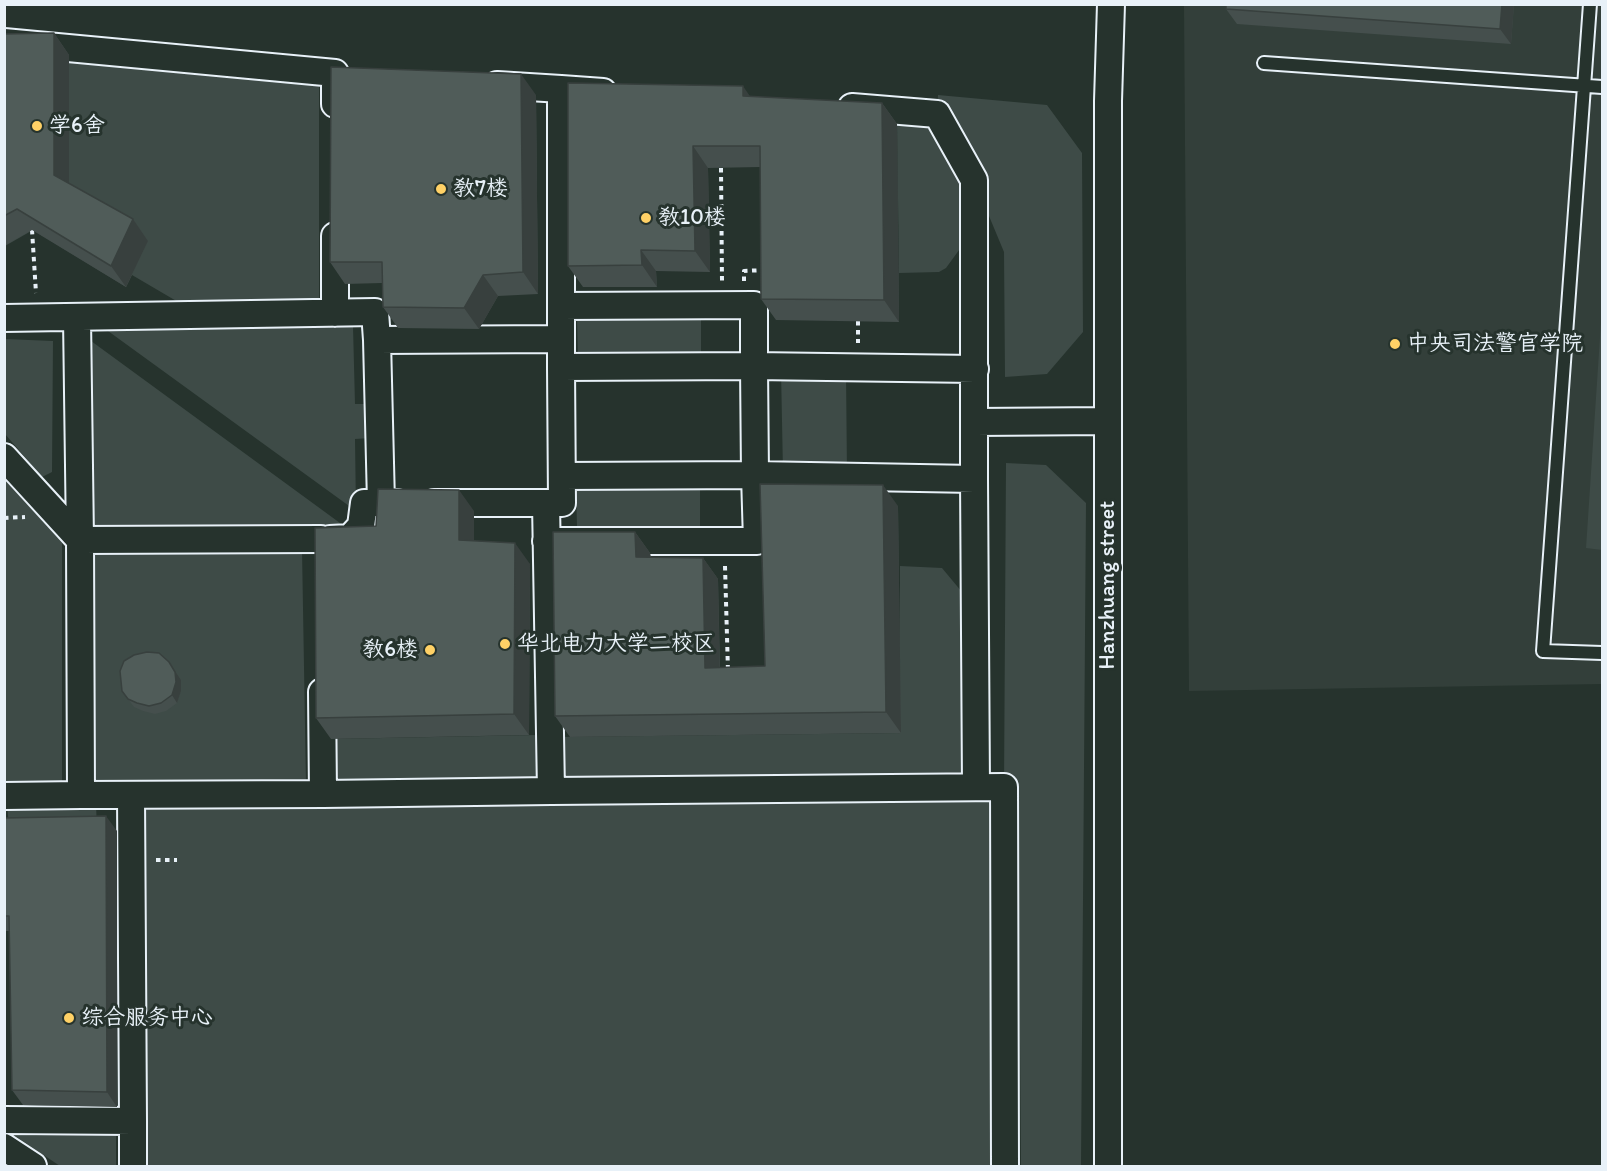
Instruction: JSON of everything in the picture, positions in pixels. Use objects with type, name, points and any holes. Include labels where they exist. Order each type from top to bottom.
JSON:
[{"type":"street","name":"Hanzhuang street","points":[[1108,1167],[1108,101],[1111,4]]},
{"type":"street","points":[[4,42],[347,74],[335,130]]},
{"type":"street","points":[[478,83],[621,93]]},
{"type":"street","points":[[4,457],[80,540],[321,551],[350,538],[361,526],[364,503],[562,502],[561,89]]},
{"type":"street","points":[[833,106],[937,114],[974,180],[976,787]]},
{"type":"street","points":[[335,210],[335,313]]},
{"type":"street","points":[[546,541],[757,541],[754,305],[561,306]]},
{"type":"street","points":[[4,318],[375,312],[381,503]]},
{"type":"street","points":[[77,318],[81,795]]},
{"type":"street","points":[[377,340],[561,339]]},
{"type":"street","points":[[561,367],[754,366],[975,369]]},
{"type":"street","points":[[975,422],[1108,421]]},
{"type":"street","points":[[562,476],[755,475],[975,478]]},
{"type":"street","points":[[546,503],[551,790]]},
{"type":"street","points":[[322,667],[323,794]]},
{"type":"street","points":[[4,796],[1004,787],[1005,1167]]},
{"type":"street","points":[[131,796],[133,1167]]},
{"type":"street","points":[[4,1120],[133,1121]]},
{"type":"street","points":[[4,1147],[33,1167]]},
{"type":"lane","points":[[1590,4],[1543,651],[1602,653]]},
{"type":"lane","points":[[1264,63],[1602,87]]},
{"type":"path","points":[[721,168],[723,306]]},
{"type":"path","points":[[32,230],[37,318]]},
{"type":"path","points":[[724,541],[728,678]]},
{"type":"shaded area","name":"中央司法警官学院","points":[[1184,5],[1602,5],[1602,684],[1189,691]]},
{"type":"shaded area","points":[[4,51],[319,79],[319,306],[190,309],[132,275],[126,287],[33,230],[5,246]]},
{"type":"shaded area","points":[[938,95],[1047,105],[1082,153],[1083,332],[1047,374],[1005,377],[1004,252],[974,180],[937,114]]},
{"type":"shaded area","points":[[897,124],[927,126],[960,181],[962,246],[946,268],[939,272],[899,273]]},
{"type":"shaded area","points":[[1602,307],[1602,550],[1586,548]]},
{"type":"shaded area","points":[[701,316],[701,356],[578,358],[577,318]]},
{"type":"shaded area","points":[[353,326],[355,404],[371,404],[371,438],[355,439],[356,511],[108,331]]},
{"type":"shaded area","points":[[87,338],[340,523],[329,528],[92,528]]},
{"type":"shaded area","points":[[5,339],[53,341],[52,472],[42,477],[5,434]]},
{"type":"shaded area","points":[[781,371],[846,371],[847,474],[783,472]]},
{"type":"shaded area","points":[[1006,463],[1046,465],[1086,503],[1081,1166],[1021,1166],[1018,786],[1004,787]]},
{"type":"shaded area","points":[[4,478],[62,543],[62,782],[5,782]]},
{"type":"shaded area","points":[[700,485],[700,526],[577,527],[576,487]]},
{"type":"shaded area","points":[[302,549],[306,784],[93,784],[91,550]]},
{"type":"shaded area","points":[[900,566],[942,568],[962,592],[965,778],[560,782],[559,737],[900,733]]},
{"type":"shaded area","points":[[537,735],[537,782],[332,785],[331,739]]},
{"type":"shaded area","points":[[989,797],[994,1166],[142,1166],[140,802]]},
{"type":"shaded area","points":[[96,803],[97,831],[9,826],[7,805]]},
{"type":"shaded area","points":[[116,1135],[116,1166],[60,1166],[15,1136]]},
{"type":"building","points":[[1226,4],[1502,4],[1500,29],[1226,9]]},
{"type":"building","name":"学6舍","points":[[54,33],[54,175],[133,219],[111,266],[17,209],[4,216],[4,34]]},
{"type":"building","name":"教7楼","points":[[331,67],[521,74],[523,272],[483,275],[464,308],[383,307],[382,262],[330,262]]},
{"type":"building","name":"教10楼","points":[[568,83],[743,86],[743,96],[882,103],[884,300],[761,299],[760,146],[693,146],[695,251],[641,250],[642,265],[568,266]]},
{"type":"building","points":[[760,484],[883,485],[886,712],[555,716],[553,532],[635,532],[636,557],[703,558],[705,668],[765,666]]},
{"type":"building","name":"教6楼","points":[[378,489],[459,490],[459,540],[515,543],[514,714],[316,718],[315,528],[376,526]]},
{"type":"building","points":[[147,652],[159,653],[169,662],[175,672],[176,682],[172,695],[161,703],[149,706],[128,699],[122,691],[120,671],[124,661],[134,655]]},
{"type":"building","name":"综合服务中心","points":[[106,816],[107,1092],[12,1090],[9,916],[4,916],[4,818]]},
{"type":"place","name":"学6舍","points":[[37,126]]},
{"type":"place","name":"教7楼","points":[[441,189]]},
{"type":"place","name":"教10楼","points":[[646,218]]},
{"type":"place","name":"中央司法警官学院","points":[[1395,344]]},
{"type":"place","name":"华北电力大学二校区","points":[[505,644]]},
{"type":"place","name":"教6楼","points":[[430,650]]},
{"type":"place","name":"综合服务中心","points":[[69,1018]]}]
